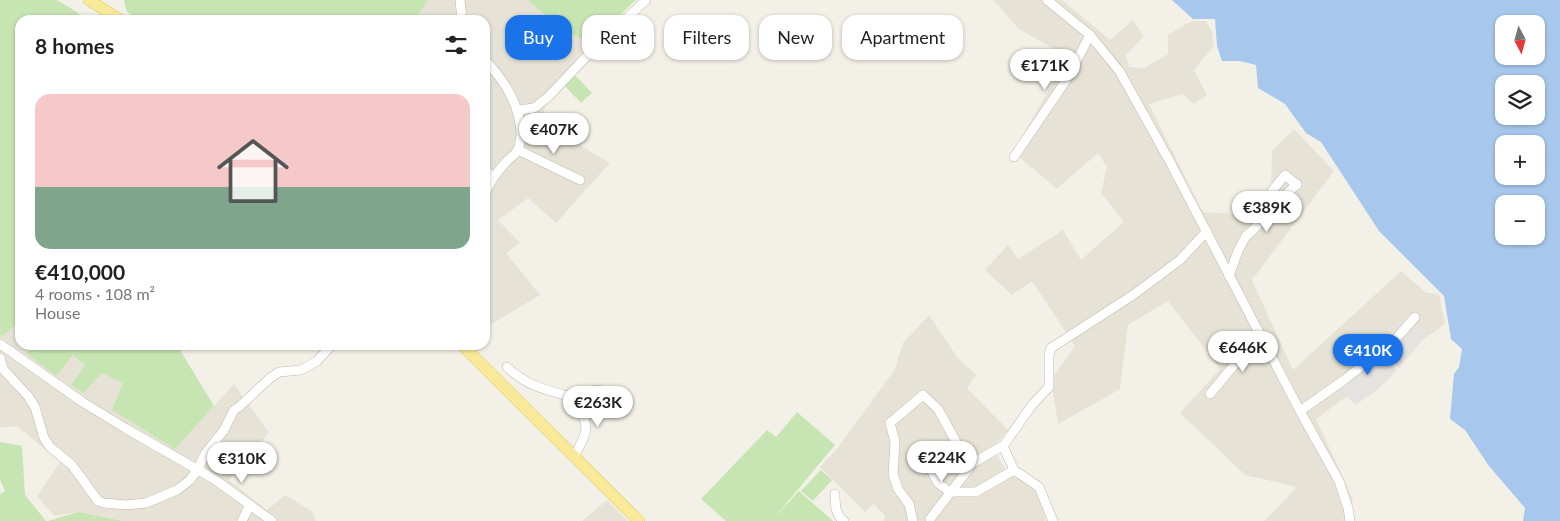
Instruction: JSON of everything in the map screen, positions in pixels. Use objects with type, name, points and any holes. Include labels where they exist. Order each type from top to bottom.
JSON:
[{"type":"main road","points":[[89,0],[102,3],[115,15]]},
{"type":"main road","points":[[467,350],[639,521]]},
{"type":"street","points":[[460,0],[462,15]]},
{"type":"street","points":[[518,110],[534,108],[548,97],[586,57],[646,0]]},
{"type":"street","points":[[1047,0],[1090,35],[1120,72],[1169,160],[1300,411],[1339,481],[1348,508],[1350,521]]},
{"type":"street","points":[[1014,157],[1067,79],[1090,35]]},
{"type":"street","points":[[490,65],[507,87],[518,110],[521,127],[518,150],[493,177],[490,183]]},
{"type":"street","points":[[518,150],[580,180]]},
{"type":"street","points":[[1229,276],[1246,236],[1254,230],[1297,184],[1285,175],[1272,191],[1272,209]]},
{"type":"street","points":[[930,519],[974,463],[1002,446],[1032,405],[1049,387],[1049,355],[1051,348],[1133,295],[1180,260],[1207,231]]},
{"type":"street","points":[[1300,411],[1344,380],[1395,340],[1415,317]]},
{"type":"street","points":[[1210,394],[1235,364],[1262,339]]},
{"type":"street","points":[[0,344],[84,403],[126,429],[214,478],[272,521]]},
{"type":"street","points":[[0,358],[3,369],[28,396],[35,407],[46,442],[56,454],[72,465],[98,501],[126,506],[154,501],[177,490],[190,480],[205,454],[224,430],[234,410],[279,372],[301,370],[316,361],[327,350]]},
{"type":"street","points":[[506,367],[519,378],[537,388],[575,398]]},
{"type":"street","points":[[575,398],[577,395],[593,390],[603,391]]},
{"type":"street","points":[[913,521],[909,504],[898,489],[893,474],[895,442],[890,423],[923,395],[938,409],[961,451],[974,463]]},
{"type":"street","points":[[574,457],[584,438],[586,426],[575,398]]},
{"type":"street","points":[[1002,446],[1014,470],[1039,487],[1054,521]]},
{"type":"street","points":[[930,468],[938,483],[950,492],[976,492],[1014,470]]},
{"type":"street","points":[[835,494],[836,511],[844,521]]},
{"type":"street","points":[[242,521],[250,505]]},
{"type":"shaded area","points":[[428,0],[528,0],[545,15],[505,15],[505,60],[572,60],[572,34],[582,40],[582,52],[553,87],[540,122],[610,163],[556,223],[528,198],[498,220],[520,243],[506,253],[540,295],[490,325],[490,15],[418,15]]},
{"type":"shaded area","points":[[993,0],[1062,0],[1110,40],[1133,20],[1144,36],[1126,55],[1129,67],[1144,68],[1168,54],[1168,35],[1191,21],[1206,21],[1212,31],[1214,46],[1194,70],[1207,95],[1194,104],[1182,94],[1149,104],[1203,212],[1234,214],[1271,189],[1272,151],[1294,129],[1334,171],[1252,280],[1293,370],[1401,271],[1425,292],[1439,295],[1445,324],[1316,419],[1353,499],[1347,521],[1264,521],[1297,487],[1245,475],[1180,413],[1220,369],[1168,301],[1128,325],[1120,389],[1058,424],[1051,380],[1075,346],[1032,281],[1012,295],[985,270],[1008,245],[1018,259],[1063,230],[1081,260],[1124,222],[1101,193],[1107,167],[1098,153],[1057,189],[1013,152],[1068,57],[1019,29]]},
{"type":"shaded area","points":[[929,315],[957,357],[976,375],[967,388],[1008,430],[993,448],[1007,472],[1037,489],[1046,521],[883,521],[885,516],[874,504],[865,512],[820,467],[837,449],[895,369],[903,343]]},
{"type":"shaded area","points":[[1413,322],[1427,335],[1399,368],[1383,353],[1392,344],[1398,344]]},
{"type":"shaded area","points":[[15,325],[15,350],[29,350],[26,353],[73,355],[86,365],[124,383],[175,449],[234,384],[269,433],[229,480],[267,510],[285,495],[312,511],[316,521],[124,521],[78,512],[54,516],[37,496],[60,462],[17,426],[0,428],[0,334],[3,336]]},
{"type":"shaded area","points":[[1382,353],[1397,369],[1373,393],[1355,405],[1342,391],[1341,384]]},
{"type":"shaded area","points":[[607,500],[628,521],[582,521]]},
{"type":"green space","points":[[0,0],[57,0],[80,15],[15,15],[15,325],[3,336],[0,334]]},
{"type":"green space","points":[[124,0],[428,0],[418,15],[131,15],[126,10]]},
{"type":"green space","points":[[528,0],[636,0],[620,15],[582,15],[582,40],[572,34],[572,15],[545,15]]},
{"type":"green space","points":[[575,75],[592,93],[581,103],[565,86]]},
{"type":"green space","points":[[29,350],[180,350],[214,406],[175,449],[112,410],[123,383],[102,373],[83,393],[71,385],[85,365],[73,355],[56,376],[26,353]]},
{"type":"green space","points":[[797,412],[835,445],[774,518],[799,491],[833,521],[726,521],[701,499],[767,430],[776,437]]},
{"type":"green space","points":[[0,442],[22,446],[25,495],[46,521],[0,521],[0,494],[5,491],[0,480]]},
{"type":"green space","points":[[821,470],[832,480],[813,501],[801,491]]},
{"type":"green space","points":[[78,512],[124,521],[48,521]]},
{"type":"water","points":[[1172,0],[1560,0],[1560,521],[1523,521],[1525,508],[1489,466],[1465,430],[1450,419],[1454,374],[1459,367],[1462,349],[1451,339],[1444,296],[1379,231],[1321,142],[1306,133],[1285,104],[1258,88],[1256,65],[1240,61],[1222,61],[1217,46],[1215,19],[1193,19]]}]
